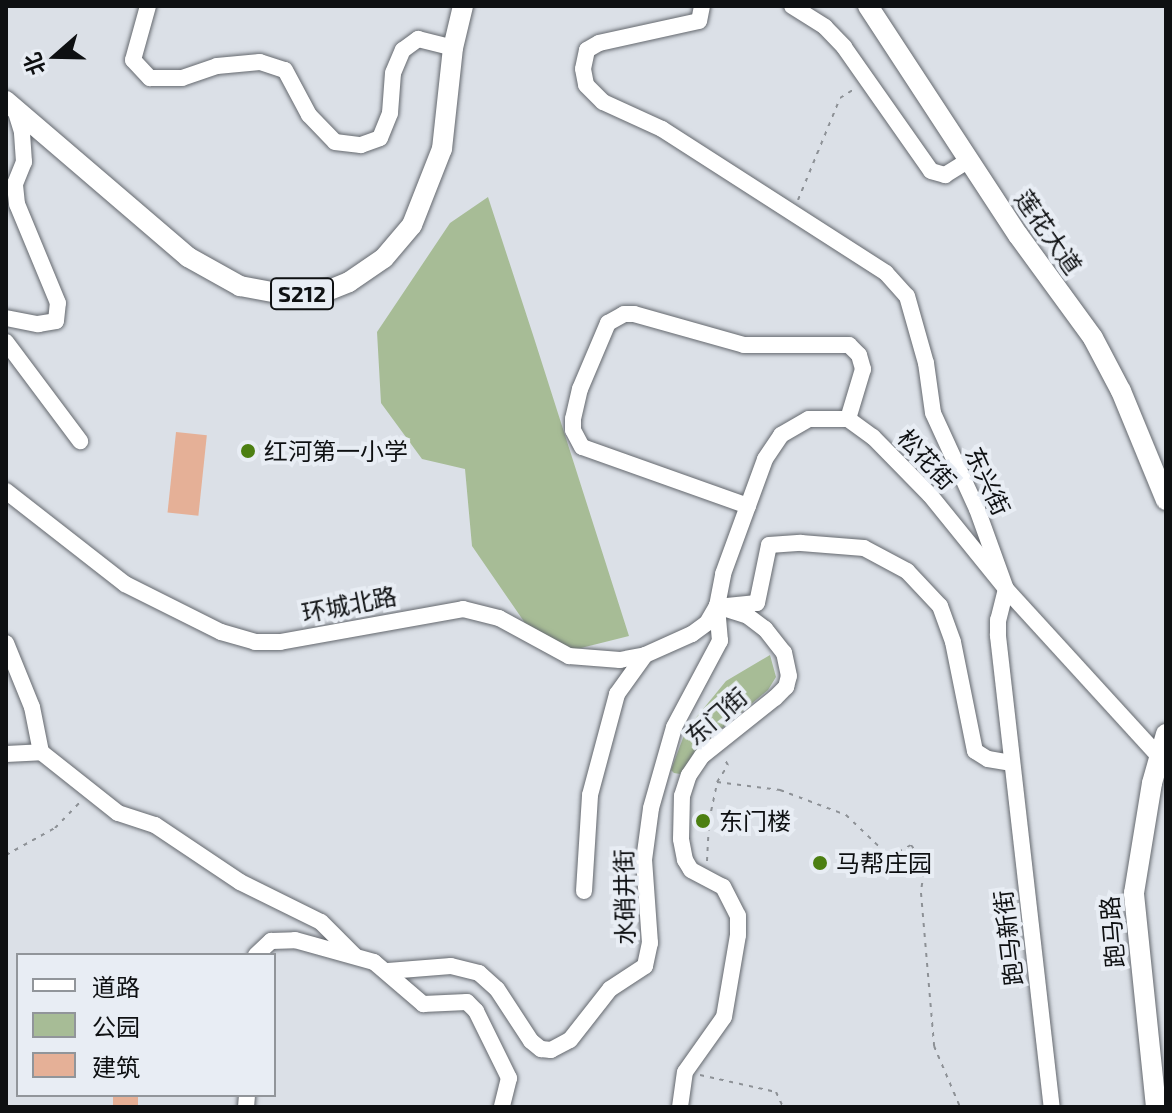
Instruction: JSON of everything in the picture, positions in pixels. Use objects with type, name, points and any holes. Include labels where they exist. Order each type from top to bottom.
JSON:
[{"type":"main road","name":"S212","points":[[11,105],[188,257],[240,286],[288,295],[322,293],[349,282],[384,258],[412,225],[442,149],[453,48],[463,6]]},
{"type":"main road","name":"莲花大道","points":[[868,6],[969,160],[1093,338],[1121,391],[1166,500]]},
{"type":"main road","points":[[1162,760],[1166,734]]},
{"type":"main road","name":"跑马路","points":[[1156,1107],[1134,873],[1162,760]]},
{"type":"street","points":[[148,6],[133,60],[150,78],[182,78],[217,66],[260,62],[285,70],[309,115],[335,142],[361,145],[380,138],[390,113],[393,73],[403,50],[418,39],[453,48]]},
{"type":"street","name":"东兴街","points":[[702,6],[699,21],[599,43],[587,50],[583,69],[586,85],[603,102],[662,129],[886,273],[907,296],[926,363],[933,413],[977,509],[1006,589]]},
{"type":"street","points":[[792,6],[825,27],[868,81],[931,171],[945,175],[969,160]]},
{"type":"street","points":[[6,318],[38,324],[56,321],[58,303],[17,204],[15,184],[24,162],[22,132],[11,105]]},
{"type":"street","points":[[748,506],[582,447],[573,430],[573,419],[580,389],[608,323],[624,314],[634,314],[744,345],[849,345],[859,355],[863,369],[848,419],[809,419],[781,435],[765,459],[748,506],[723,574],[717,606],[757,603],[769,545],[801,543],[864,548],[907,571],[940,606],[953,642],[975,751],[988,759],[1011,763],[998,636],[998,620],[1006,589]]},
{"type":"street","points":[[6,342],[80,441]]},
{"type":"street","name":"松花街","points":[[848,419],[873,437],[930,495],[1006,589],[1162,760]]},
{"type":"street","name":"环城北路","points":[[6,491],[125,584],[238,639],[280,642],[463,609],[499,618],[569,656],[598,661],[645,655],[692,634],[707,623],[717,606]]},
{"type":"street","name":"东门街","points":[[680,1107],[685,1072],[724,1017],[738,935],[738,916],[723,887],[691,870],[685,860],[682,810],[689,775],[702,756],[775,698],[786,687],[789,676],[784,653],[765,629],[748,616],[717,606]]},
{"type":"street","name":"水硝井街","points":[[258,953],[271,941],[281,939],[355,956],[388,971],[451,966],[479,973],[497,989],[531,1041],[541,1049],[551,1050],[570,1040],[610,989],[635,976],[651,955],[644,860],[651,808],[682,706],[720,641],[717,606]]},
{"type":"street","points":[[6,643],[32,707],[41,752],[118,813],[155,825],[240,882],[321,922],[355,956]]},
{"type":"street","points":[[584,891],[590,795],[617,694],[645,655]]},
{"type":"street","points":[[6,754],[41,752]]},
{"type":"street","name":"跑马新街","points":[[1011,763],[1052,1107]]},
{"type":"street","points":[[388,971],[423,1004],[467,1002],[476,1011],[509,1078],[502,1107]]},
{"type":"path","points":[[793,212],[840,98],[868,81]]},
{"type":"path","points":[[711,881],[707,871],[709,821],[717,782],[728,765],[716,746]]},
{"type":"path","points":[[717,782],[780,790],[846,815],[890,857],[911,845],[925,863],[921,893],[934,1046],[960,1107]]},
{"type":"path","points":[[6,855],[55,828],[90,791]]},
{"type":"path","points":[[685,1072],[776,1092],[783,1107]]},
{"type":"green space","points":[[488,197],[629,636],[573,650],[525,623],[472,546],[465,469],[422,459],[381,403],[377,332],[450,223]]},
{"type":"green space","points":[[770,655],[776,677],[768,690],[695,751],[680,774],[674,773],[671,770],[686,730],[726,681]]},
{"type":"building","points":[[176,432],[207,435],[198,516],[168,513]]},
{"type":"building","points":[[113,1097],[138,1097],[138,1107],[113,1107]]},
{"type":"place","name":"红河第一小学","points":[[248,451]]},
{"type":"place","name":"东门楼","points":[[703,821]]},
{"type":"place","name":"马帮庄园","points":[[820,863]]}]
